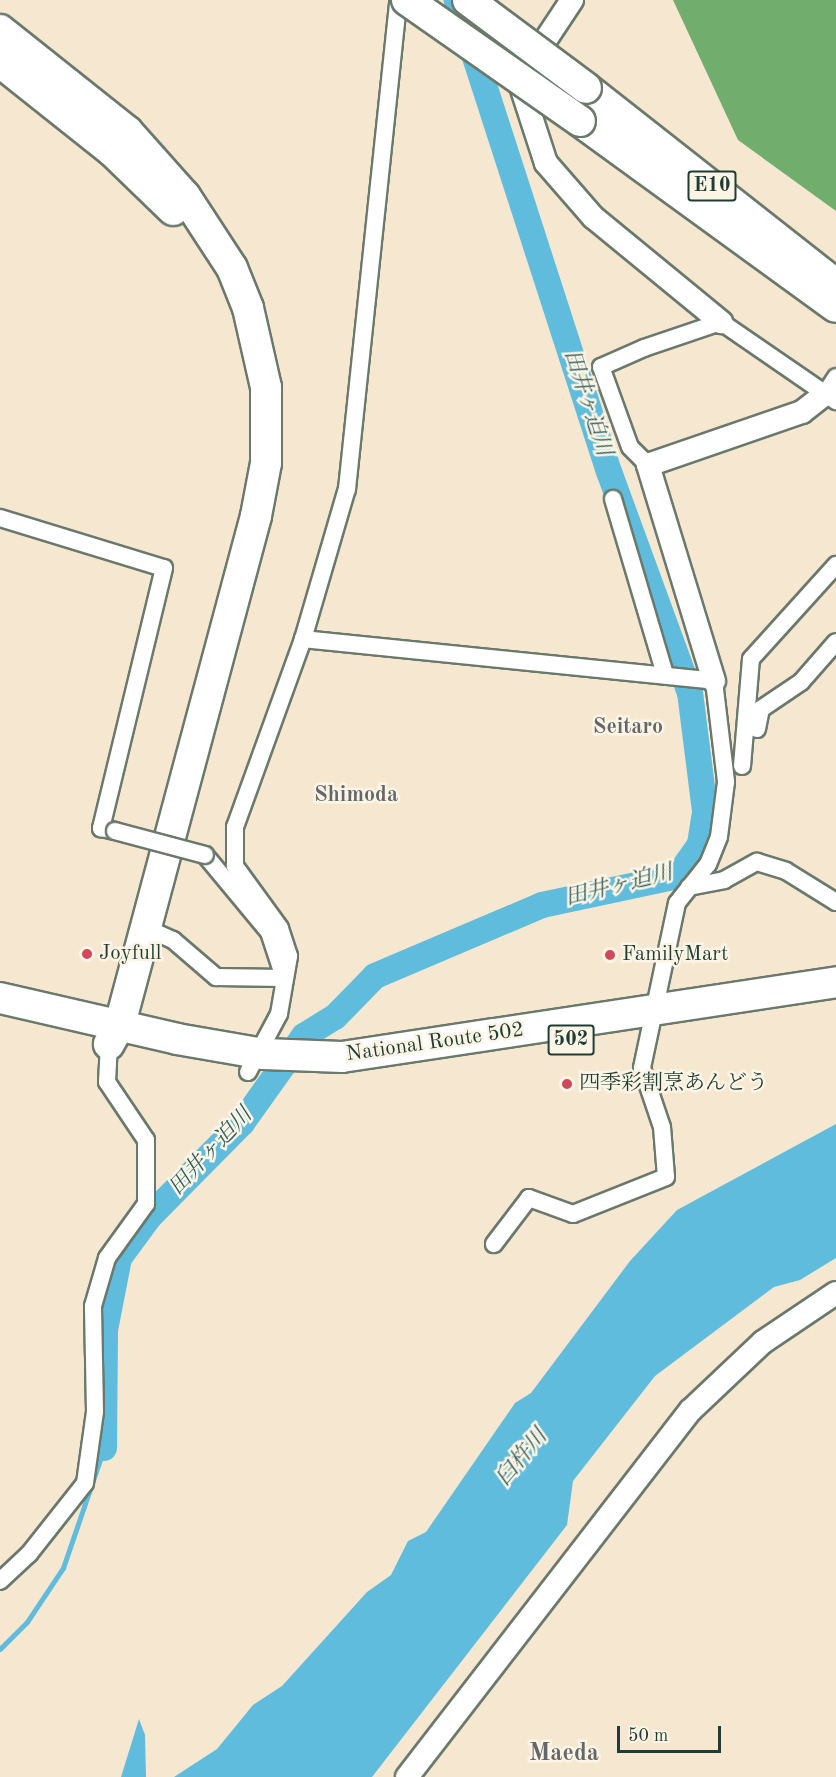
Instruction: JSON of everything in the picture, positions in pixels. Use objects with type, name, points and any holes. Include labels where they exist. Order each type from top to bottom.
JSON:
[{"type":"highway","points":[[407,0],[580,121],[836,307]]},
{"type":"highway","name":"E10","points":[[468,0],[586,88],[836,285]]},
{"type":"highway","points":[[1,38],[127,132],[185,196],[232,268],[248,309],[266,387],[266,464],[256,516],[146,928],[111,1030]]},
{"type":"highway","points":[[1,38],[111,151],[176,212],[200,244],[234,313],[251,389],[250,464],[241,513],[111,1030]]},
{"type":"highway","name":"National Route 502","points":[[652,1019],[836,982]]},
{"type":"highway","name":"National Route 502","points":[[0,998],[111,1030],[256,1063],[310,1066],[364,1056],[652,1019],[836,1000]]},
{"type":"highway","name":"National Route 502","points":[[0,1019],[111,1030]]},
{"type":"street","points":[[256,1063],[279,1014],[290,956],[286,941],[235,867],[235,827],[303,639],[347,489],[398,0]]},
{"type":"street","points":[[572,0],[519,80],[546,163],[593,217],[722,322],[832,391],[802,412],[648,465]]},
{"type":"street","points":[[494,1244],[529,1198],[573,1214],[666,1177],[662,1127],[641,1073],[677,903],[714,853],[726,782],[709,681],[648,465],[630,447],[601,368],[722,322]]},
{"type":"street","points":[[613,499],[669,676]]},
{"type":"street","points":[[0,518],[164,568],[101,828],[205,855],[269,932],[284,978]]},
{"type":"street","points":[[742,766],[751,659],[836,565]]},
{"type":"street","points":[[303,639],[709,681]]},
{"type":"street","points":[[726,782],[755,748],[761,709],[801,682],[836,642]]},
{"type":"street","points":[[689,887],[724,880],[757,862],[786,871],[836,902]]},
{"type":"street","points":[[146,928],[173,940],[216,977],[284,978]]},
{"type":"street","points":[[0,1581],[29,1554],[85,1483],[95,1412],[93,1306],[107,1258],[146,1204],[146,1140],[107,1082],[111,1030]]},
{"type":"street","points":[[406,1777],[690,1411],[763,1342],[836,1293]]},
{"type":"green space","points":[[673,0],[836,0],[836,211],[738,140]]},
{"type":"water","name":"臼杵川","points":[[836,1124],[836,1258],[800,1280],[774,1287],[655,1376],[573,1481],[567,1525],[372,1777],[174,1777],[217,1749],[253,1705],[282,1686],[367,1592],[391,1575],[408,1541],[426,1532],[515,1403],[531,1393],[630,1261],[677,1210]]},
{"type":"water","points":[[139,1719],[145,1735],[146,1777],[121,1777]]},
{"type":"waterway","name":"田井ヶ迫川","points":[[104,1448],[105,1330],[119,1258],[150,1216],[242,1123],[304,1036],[335,1017],[375,976],[542,905],[678,876],[700,844],[705,811],[690,693],[609,472],[457,0]]},
{"type":"waterway","points":[[0,1649],[27,1622],[63,1568],[104,1448]]},
{"type":"place","name":"Joyfull","points":[[87,954]]},
{"type":"place","name":"FamilyMart","points":[[610,955]]},
{"type":"place","name":"四季彩割烹あんどう","points":[[567,1084]]},
{"type":"district","name":"Seitaro","points":[[628,728]]},
{"type":"district","name":"Shimoda","points":[[356,796]]},
{"type":"district","name":"Maeda","points":[[564,1755]]}]
